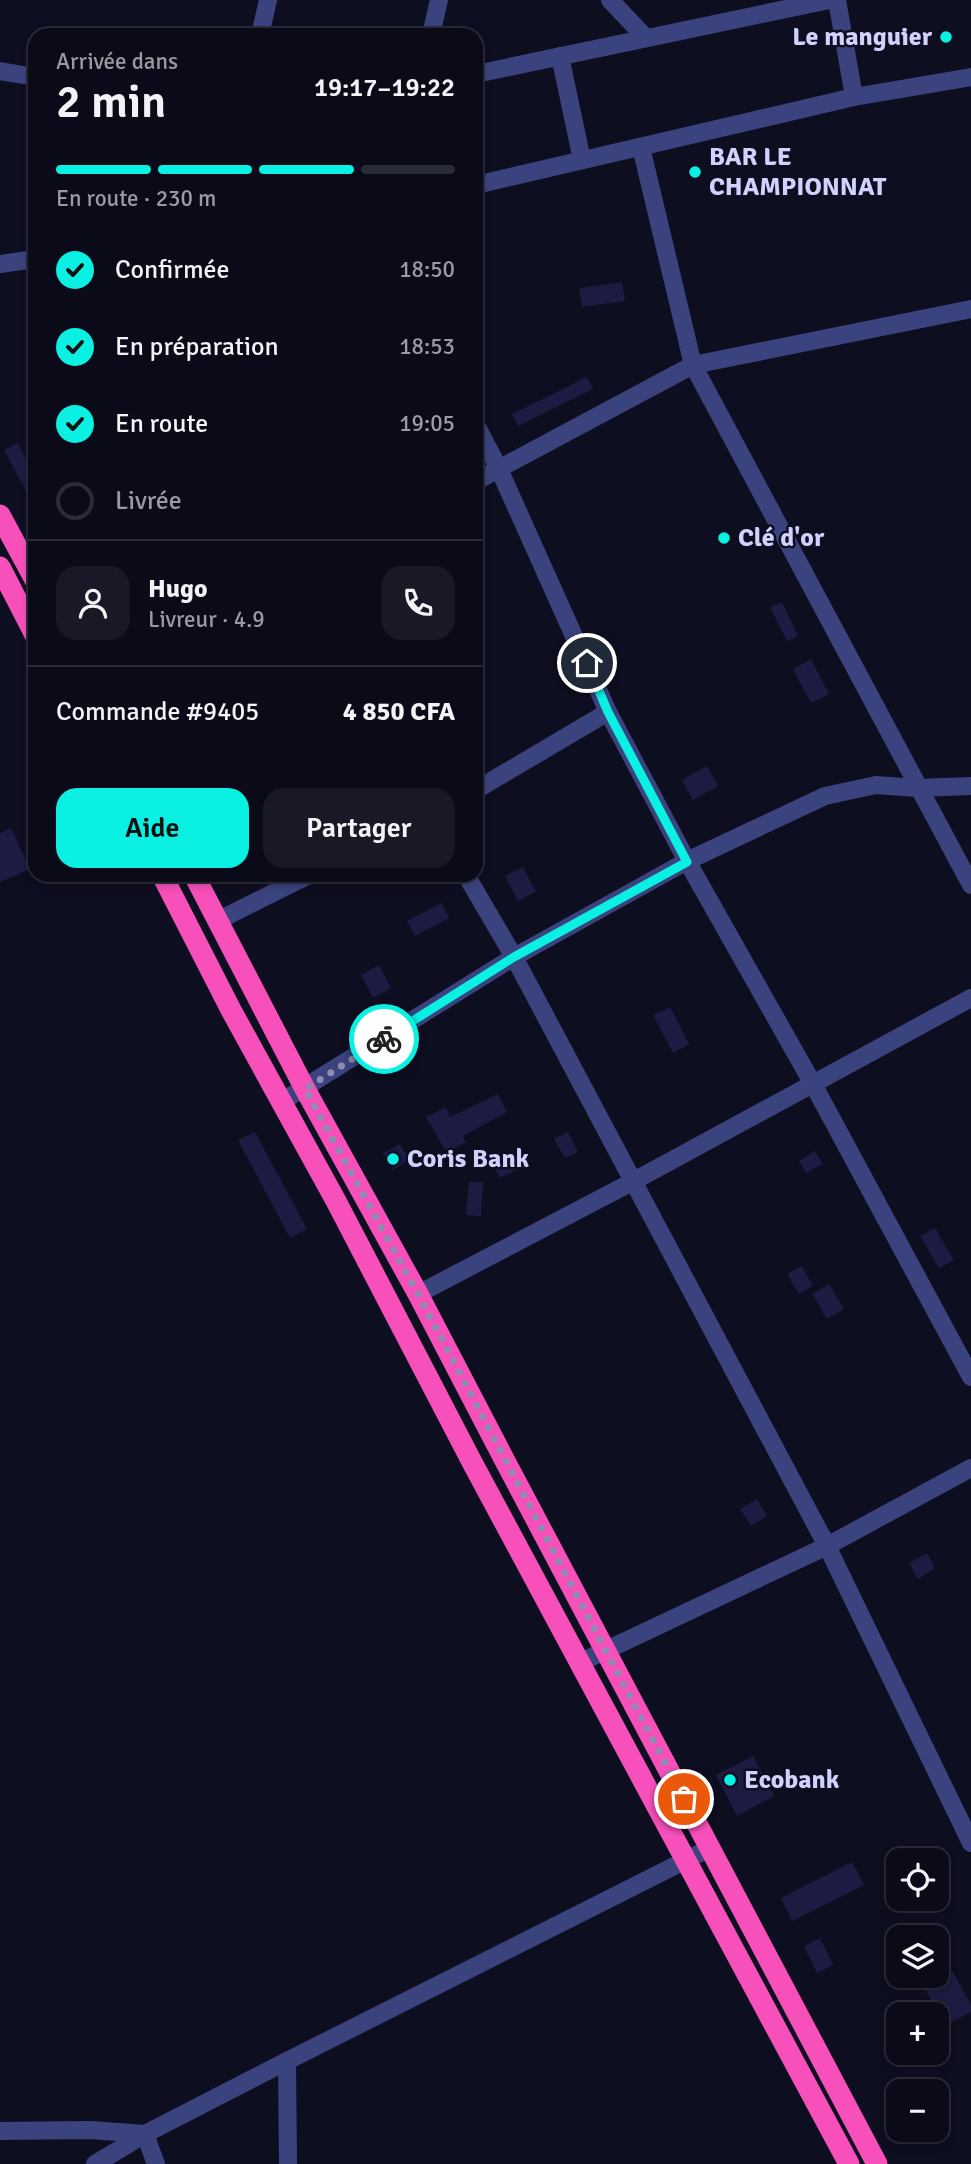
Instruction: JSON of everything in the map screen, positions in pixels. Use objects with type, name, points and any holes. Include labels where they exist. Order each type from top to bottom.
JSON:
[{"type":"highway","points":[[0,515],[28,567]]},
{"type":"highway","points":[[0,567],[28,621]]},
{"type":"highway","points":[[166,882],[579,1663],[849,2164]]},
{"type":"highway","points":[[198,882],[305,1089],[418,1294],[877,2164]]},
{"type":"street","points":[[262,28],[268,0]]},
{"type":"street","points":[[433,28],[439,0]]},
{"type":"street","points":[[610,0],[646,38]]},
{"type":"street","points":[[483,72],[829,0]]},
{"type":"street","points":[[837,0],[853,97]]},
{"type":"street","points":[[560,56],[582,160]]},
{"type":"street","points":[[0,71],[28,76]]},
{"type":"street","points":[[483,183],[853,97],[971,77]]},
{"type":"street","points":[[641,147],[693,365],[971,885]]},
{"type":"street","points":[[0,264],[28,260]]},
{"type":"street","points":[[483,477],[693,365],[971,309]]},
{"type":"street","points":[[483,438],[608,712],[687,862],[813,1084],[971,1377]]},
{"type":"street","points":[[483,786],[608,712]]},
{"type":"street","points":[[281,1102],[514,957],[687,862],[825,796],[876,785],[918,788],[971,786]]},
{"type":"street","points":[[219,920],[295,882]]},
{"type":"street","points":[[470,882],[514,957],[827,1546],[969,1835]]},
{"type":"street","points":[[418,1294],[632,1182],[971,998]]},
{"type":"street","points":[[579,1663],[827,1546],[971,1468]]},
{"type":"street","points":[[95,2164],[145,2134],[287,2061],[710,1848]]},
{"type":"street","points":[[287,2061],[288,2164]]},
{"type":"street","points":[[0,2131],[90,2130],[145,2134]]},
{"type":"street","points":[[145,2134],[156,2164]]},
{"type":"building","points":[[622,282],[625,301],[582,307],[579,288]]},
{"type":"building","points":[[587,377],[593,389],[518,426],[512,414]]},
{"type":"building","points":[[18,443],[28,462],[28,494],[4,450]]},
{"type":"building","points":[[782,602],[798,636],[787,641],[770,607]]},
{"type":"building","points":[[811,659],[829,694],[811,703],[793,669]]},
{"type":"building","points":[[707,766],[718,786],[693,800],[682,780]]},
{"type":"building","points":[[11,828],[28,870],[0,882],[0,833]]},
{"type":"building","points":[[523,867],[536,892],[518,901],[505,876]]},
{"type":"building","points":[[442,903],[449,918],[415,936],[407,921]]},
{"type":"building","points":[[379,965],[391,988],[373,998],[361,975]]},
{"type":"building","points":[[670,1007],[689,1044],[673,1053],[653,1015]]},
{"type":"building","points":[[498,1094],[507,1112],[463,1136],[466,1142],[447,1153],[426,1117],[446,1107],[450,1117]]},
{"type":"building","points":[[255,1132],[307,1229],[290,1238],[238,1140]]},
{"type":"building","points":[[568,1132],[578,1152],[565,1158],[554,1139]]},
{"type":"building","points":[[400,1144],[409,1160],[393,1170],[383,1153]]},
{"type":"building","points":[[815,1151],[823,1164],[806,1173],[799,1161]]},
{"type":"building","points":[[512,1152],[520,1168],[500,1178],[492,1162]]},
{"type":"building","points":[[469,1182],[483,1182],[481,1216],[466,1215]]},
{"type":"building","points":[[935,1228],[954,1260],[939,1268],[920,1236]]},
{"type":"building","points":[[802,1266],[813,1286],[799,1294],[787,1274]]},
{"type":"building","points":[[829,1284],[844,1309],[827,1319],[812,1294]]},
{"type":"building","points":[[757,1499],[767,1516],[751,1526],[740,1509]]},
{"type":"building","points":[[927,1553],[935,1568],[918,1579],[909,1563]]},
{"type":"building","points":[[753,1756],[774,1796],[737,1816],[716,1775]]},
{"type":"building","points":[[852,1862],[864,1885],[792,1921],[781,1898]]},
{"type":"building","points":[[820,1938],[833,1965],[817,1973],[804,1946]]},
{"type":"building","points":[[953,1972],[971,2005],[971,2012],[949,2024],[949,2002],[932,2002],[925,1988],[949,1988],[949,1974]]},
{"type":"way so far","points":[[384,1039],[305,1089],[418,1294],[684,1799]]},
{"type":"place","name":"Le manguier","points":[[946,37]]},
{"type":"place","name":"BAR LE CHAMPIONNAT","points":[[695,172]]},
{"type":"place","name":"Clé d'or","points":[[724,538]]},
{"type":"place","name":"Coris Bank","points":[[393,1159]]},
{"type":"place","name":"Ecobank","points":[[730,1780]]},
{"type":"route","points":[[384,1039],[514,957],[687,862],[608,712],[587,663]]}]
